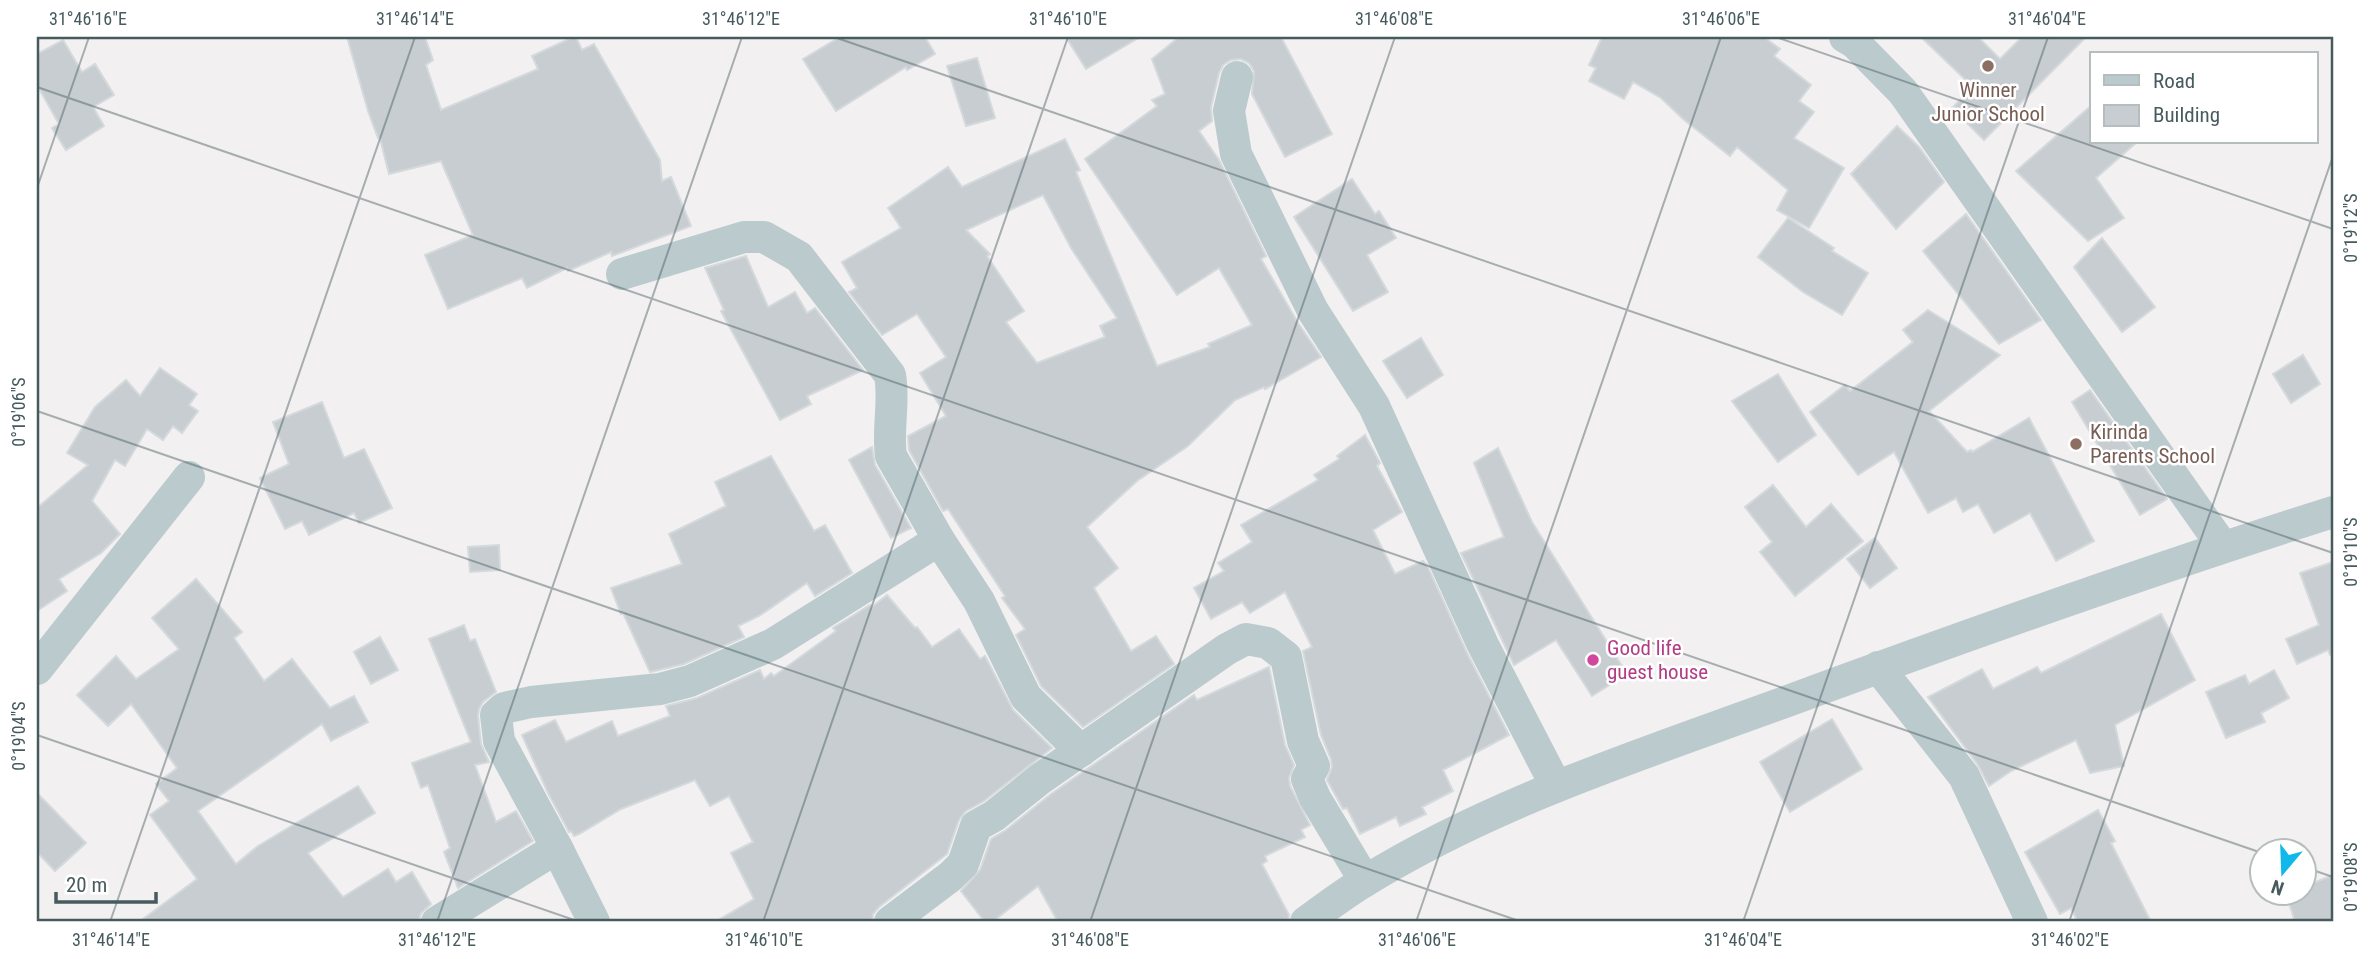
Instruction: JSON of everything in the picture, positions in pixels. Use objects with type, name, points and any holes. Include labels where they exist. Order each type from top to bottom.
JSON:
[{"type":"street","points":[[1845,37],[1855,43],[1903,92],[2223,547]]},
{"type":"street","points":[[1237,77],[1229,111],[1236,155],[1313,311],[1374,406],[1472,622],[1556,786]]},
{"type":"street","points":[[622,274],[744,237],[764,237],[799,257],[890,375],[893,392],[889,441],[891,456],[939,540],[979,601],[1026,697],[1081,751]]},
{"type":"street","points":[[37,669],[189,477]]},
{"type":"street","points":[[1306,922],[1365,881],[1455,832],[1556,786],[1878,667],[2223,547],[2333,512]]},
{"type":"street","points":[[594,922],[499,741],[496,715],[504,708],[531,702],[660,689],[690,681],[774,644],[939,540]]},
{"type":"street","points":[[890,922],[963,864],[976,826],[1227,649],[1246,639],[1268,643],[1286,657],[1303,741],[1314,766],[1307,779],[1315,798],[1365,881]]},
{"type":"street","points":[[1878,667],[1964,776],[2032,922]]},
{"type":"street","points":[[438,922],[557,848]]},
{"type":"building","points":[[347,37],[425,37],[433,60],[426,65],[441,110],[538,69],[532,56],[573,37],[576,37],[582,50],[594,44],[660,160],[662,181],[671,177],[691,226],[612,256],[611,252],[568,271],[567,268],[527,288],[522,278],[448,309],[425,255],[473,235],[441,161],[389,174]]},
{"type":"building","points":[[840,37],[925,37],[935,54],[907,70],[906,67],[836,111],[803,59]]},
{"type":"building","points":[[1066,37],[1140,37],[1086,69]]},
{"type":"building","points":[[1179,37],[1281,37],[1332,134],[1285,157],[1252,94],[1254,71],[1249,63],[1241,59],[1231,60],[1223,65],[1211,107],[1212,121],[1199,131],[1219,160],[1266,256],[1261,259],[1321,357],[1265,389],[1264,387],[1235,400],[1188,446],[1137,481],[1087,527],[1118,568],[1094,588],[1131,651],[1156,636],[1174,664],[1083,727],[1041,686],[1016,635],[1025,629],[1002,598],[1005,596],[948,509],[943,511],[909,450],[908,436],[946,416],[920,373],[946,357],[917,314],[882,335],[849,292],[857,288],[842,262],[901,228],[888,208],[948,167],[962,187],[1065,139],[1080,170],[1076,172],[1157,366],[1210,347],[1208,344],[1252,325],[1219,268],[1177,295],[1085,159],[1157,106],[1152,100],[1165,94],[1152,59]],"holes":[[[1043,195],[1071,248],[1117,318],[1100,326],[1105,337],[1037,363],[1006,322],[1024,311],[987,256],[990,254],[966,230]]]},
{"type":"building","points":[[1602,37],[1764,37],[1780,49],[1774,56],[1811,85],[1799,101],[1814,112],[1794,138],[1844,168],[1809,228],[1777,210],[1788,190],[1737,147],[1730,156],[1661,98],[1633,82],[1624,99],[1589,81],[1596,68],[1589,65]]},
{"type":"building","points":[[1921,37],[1978,37],[2000,59],[2022,37],[2086,37],[1984,140],[1952,108],[1973,87]]},
{"type":"building","points":[[63,40],[82,72],[95,64],[114,95],[93,107],[104,126],[66,150],[52,128],[59,124],[37,85],[37,54]]},
{"type":"building","points":[[977,58],[995,118],[966,126],[947,66]]},
{"type":"building","points":[[2090,107],[2090,144],[2135,144],[2096,178],[2124,218],[2088,241],[2016,171]]},
{"type":"building","points":[[1897,126],[1919,147],[1944,182],[1896,229],[1851,174]]},
{"type":"building","points":[[1352,179],[1375,214],[1379,211],[1396,238],[1367,255],[1388,292],[1353,311],[1294,217]]},
{"type":"building","points":[[1966,214],[2041,320],[1999,344],[1923,251]]},
{"type":"building","points":[[1788,218],[1834,248],[1832,251],[1868,273],[1842,315],[1803,292],[1758,257]]},
{"type":"building","points":[[2102,238],[2155,307],[2122,332],[2074,267]]},
{"type":"building","points":[[746,256],[768,307],[795,292],[807,313],[815,308],[863,370],[807,396],[811,404],[780,420],[721,311],[724,310],[705,268]]},
{"type":"building","points":[[1928,310],[2000,355],[1929,411],[1967,452],[1972,452],[2029,418],[2094,541],[2056,561],[2030,513],[1994,533],[1978,504],[1963,512],[1956,498],[1928,513],[1894,452],[1858,475],[1810,412],[1845,385],[1850,391],[1913,342],[1903,330]]},
{"type":"building","points":[[1421,338],[1443,375],[1407,398],[1383,361]]},
{"type":"building","points":[[2303,355],[2320,384],[2291,403],[2273,374]]},
{"type":"building","points":[[160,368],[197,394],[189,405],[198,411],[182,433],[173,426],[163,440],[147,429],[125,466],[115,460],[92,501],[120,534],[101,553],[59,579],[67,591],[37,611],[37,508],[88,465],[67,453],[95,407],[126,380],[140,396]]},
{"type":"building","points":[[1778,374],[1816,435],[1778,462],[1732,401]]},
{"type":"building","points":[[2090,390],[2167,499],[2140,515],[2072,402]]},
{"type":"building","points":[[322,402],[344,458],[364,449],[392,508],[359,523],[354,513],[309,535],[302,521],[285,529],[260,478],[289,464],[273,422]]},
{"type":"building","points":[[1365,435],[1380,463],[1377,466],[1402,512],[1373,530],[1395,574],[1423,561],[1427,565],[1467,653],[1509,735],[1443,770],[1453,791],[1422,807],[1426,814],[1400,826],[1396,817],[1360,834],[1347,808],[1343,809],[1327,780],[1332,767],[1331,759],[1321,735],[1303,651],[1312,647],[1285,592],[1250,613],[1242,602],[1211,619],[1194,588],[1224,571],[1218,563],[1252,542],[1241,525],[1318,480],[1314,475],[1339,459],[1337,456]]},
{"type":"building","points":[[872,447],[875,465],[911,528],[891,538],[849,460]]},
{"type":"building","points":[[1498,448],[1532,522],[1627,674],[1592,696],[1556,640],[1514,665],[1461,553],[1504,537],[1474,463]]},
{"type":"building","points":[[771,456],[814,531],[825,525],[852,573],[815,596],[807,583],[759,616],[738,626],[744,637],[684,664],[650,672],[611,588],[682,564],[669,534],[726,506],[715,482]]},
{"type":"building","points":[[1773,485],[1806,527],[1831,504],[1863,541],[1795,596],[1760,552],[1772,542],[1745,507]]},
{"type":"building","points":[[1875,538],[1897,568],[1870,588],[1847,559]]},
{"type":"building","points":[[499,545],[500,570],[470,572],[468,547]]},
{"type":"building","points":[[2333,562],[2333,655],[2330,655],[2328,650],[2297,664],[2286,639],[2319,625],[2300,573]]},
{"type":"building","points":[[196,579],[242,632],[234,638],[264,681],[292,659],[330,708],[354,696],[368,722],[331,741],[322,724],[198,811],[236,864],[258,846],[358,786],[375,813],[308,853],[343,897],[388,869],[396,882],[412,872],[431,904],[421,913],[419,921],[139,922],[197,879],[150,815],[169,801],[156,784],[177,768],[131,704],[108,726],[77,695],[116,656],[136,679],[179,649],[152,618]]},
{"type":"building","points":[[887,595],[932,647],[959,629],[980,659],[985,656],[1013,710],[1052,748],[984,801],[966,811],[959,820],[947,854],[879,907],[873,914],[872,922],[715,922],[754,899],[731,853],[753,842],[729,796],[710,806],[695,780],[621,809],[579,834],[574,836],[569,832],[522,735],[555,720],[566,742],[612,721],[618,736],[670,716],[666,706],[697,698],[760,670],[764,679],[771,673],[774,676],[836,631],[833,628],[870,605],[872,607]]},
{"type":"building","points":[[2161,614],[2195,680],[2115,725],[2124,766],[2090,773],[2076,740],[2011,771],[1989,786],[1978,765],[1928,697],[1982,669],[1993,689],[2037,667],[2041,673]]},
{"type":"building","points":[[464,625],[470,641],[475,639],[496,692],[483,702],[478,716],[481,744],[489,762],[475,765],[496,822],[516,811],[533,841],[458,888],[444,852],[450,848],[428,785],[421,788],[412,763],[471,742],[429,639]]},
{"type":"building","points":[[380,637],[398,670],[371,684],[354,652]]},
{"type":"building","points":[[1269,667],[1285,745],[1294,765],[1289,778],[1290,786],[1310,825],[1301,830],[1305,837],[1265,856],[1267,861],[1262,864],[1289,915],[1288,922],[1058,922],[1038,886],[992,922],[985,922],[961,891],[980,870],[991,839],[1194,695],[1197,700]]},
{"type":"building","points":[[2274,670],[2289,698],[2261,713],[2265,722],[2226,738],[2206,692],[2245,675],[2249,684]]},
{"type":"building","points":[[1832,719],[1862,769],[1790,812],[1760,762]]},
{"type":"building","points":[[37,793],[86,843],[55,871],[37,852]]},
{"type":"building","points":[[2098,810],[2115,841],[2111,843],[2151,922],[2078,922],[2071,908],[2060,914],[2025,852]]},
{"type":"building","points":[[2333,875],[2333,922],[2295,922],[2290,906],[2318,906],[2318,881]]},
{"type":"place","name":"Winner Junior School","points":[[1988,66]]},
{"type":"place","name":"Kirinda Parents School","points":[[2076,444]]},
{"type":"place","name":"Good life guest house","points":[[1593,660]]}]
